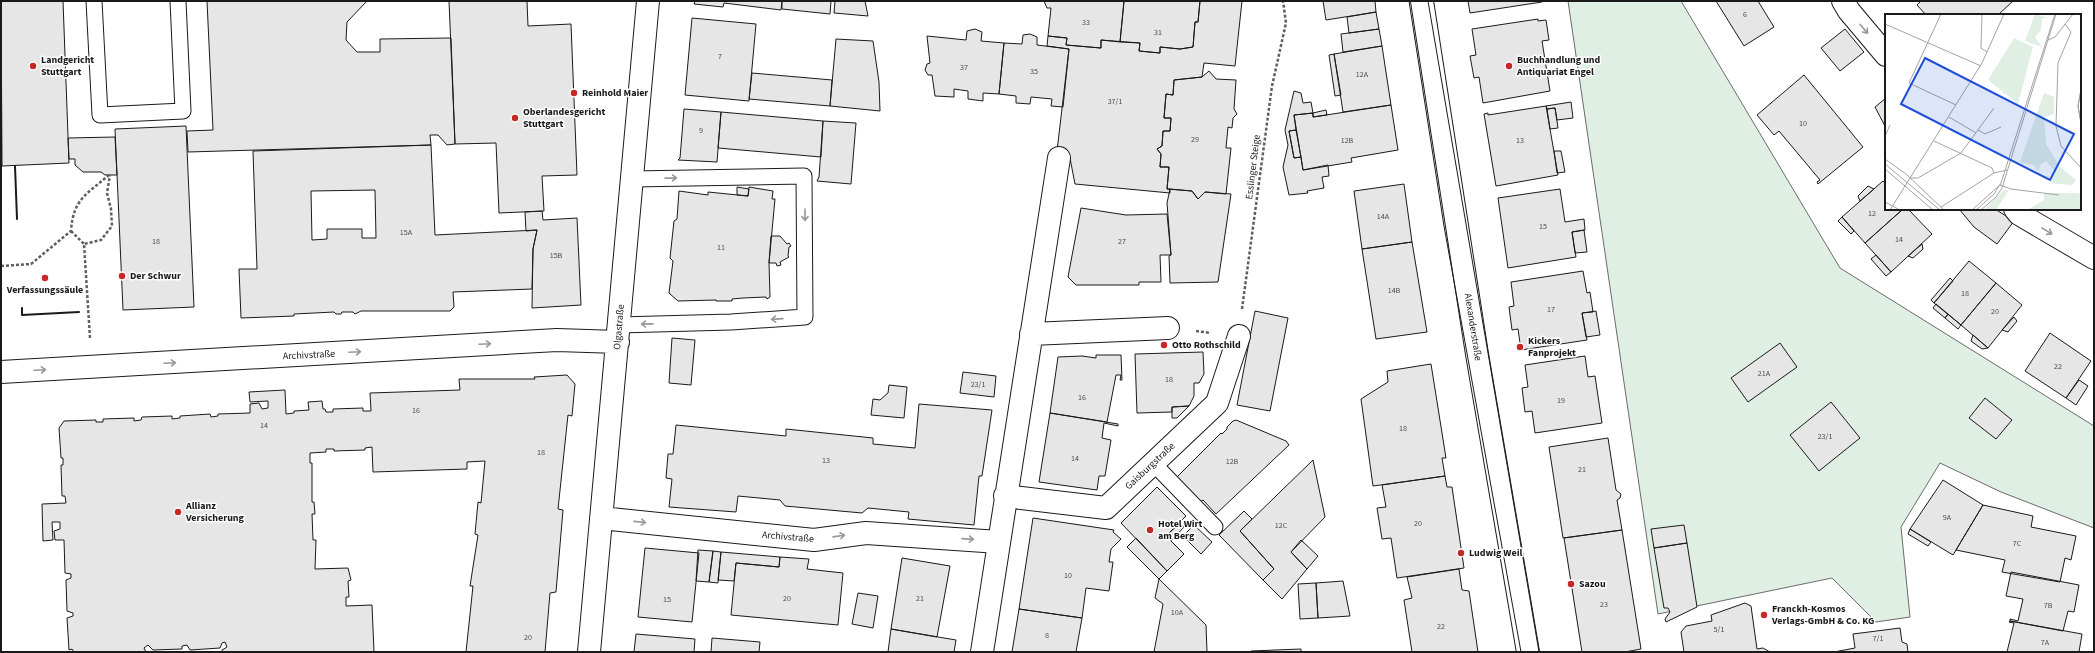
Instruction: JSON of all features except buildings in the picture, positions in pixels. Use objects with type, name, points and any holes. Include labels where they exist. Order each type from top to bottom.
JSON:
[{"type":"street","name":"Olgastraße","points":[[589,652],[648,1]]},
{"type":"street","name":"Alexanderstraße","points":[[1422,1],[1476,346],[1528,652]]},
{"type":"street","points":[[1843,1],[1885,54]]},
{"type":"street","points":[[982,652],[1005,496],[1059,158]]},
{"type":"street","points":[[2016,210],[2019,214],[2094,258]]},
{"type":"street","points":[[1031,334],[1168,328]]},
{"type":"street","name":"Archivstraße","points":[[1,372],[92,368],[556,340],[618,333]]},
{"type":"street","name":"Gaisburgstraße","points":[[1005,496],[1106,508],[1217,403],[1239,336]]},
{"type":"street","name":"Archivstraße","points":[[601,518],[814,540],[866,532],[999,542]]},
{"type":"lane","points":[[94,1],[100,115],[183,111],[178,1]]},
{"type":"lane","points":[[618,333],[731,322],[805,318],[804,176],[632,179]]},
{"type":"lane","points":[[1153,463],[1216,527]]},
{"type":"path","name":"Esslinger Steige","points":[[1239,336],[1272,86],[1286,24],[1282,1]]},
{"type":"path","points":[[1,266],[31,264],[71,231],[72,215],[78,202],[110,175],[107,193],[111,209],[112,226],[101,240],[84,244]]},
{"type":"path","points":[[71,231],[84,244],[92,368]]},
{"type":"path","points":[[1168,328],[1239,336]]},
{"type":"green space","points":[[1568,1],[1681,1],[1840,268],[2094,426],[2094,528],[2001,492],[1940,463],[1901,527],[1910,617],[1876,622],[1832,578],[1658,614]]},
{"type":"tram line","points":[[1409,1],[1444,226],[1521,652]]},
{"type":"tram line","points":[[1428,1],[1539,652]]},
{"type":"wall","points":[[15,166],[17,219]]},
{"type":"wall","points":[[22,308],[22,315],[79,312]]},
{"type":"place","name":"Landgericht Stuttgart","points":[[33,66]]},
{"type":"place","name":"Buchhandlung und Antiquariat Engel","points":[[1509,66]]},
{"type":"place","name":"Reinhold Maier","points":[[574,93]]},
{"type":"place","name":"Oberlandesgericht Stuttgart","points":[[515,118]]},
{"type":"place","name":"Der Schwur","points":[[122,276]]},
{"type":"place","name":"Verfassungssäule","points":[[45,278]]},
{"type":"place","name":"Otto Rothschild","points":[[1164,345]]},
{"type":"place","name":"Kickers Fanprojekt","points":[[1520,347]]},
{"type":"place","name":"Allianz Versicherung","points":[[178,512]]},
{"type":"place","name":"Hotel Wirt am Berg","points":[[1150,530]]},
{"type":"place","name":"Ludwig Weil","points":[[1461,553]]},
{"type":"place","name":"Sazou","points":[[1571,584]]},
{"type":"place","name":"Franckh-Kosmos Verlags-GmbH & Co. KG","points":[[1764,615]]}]
